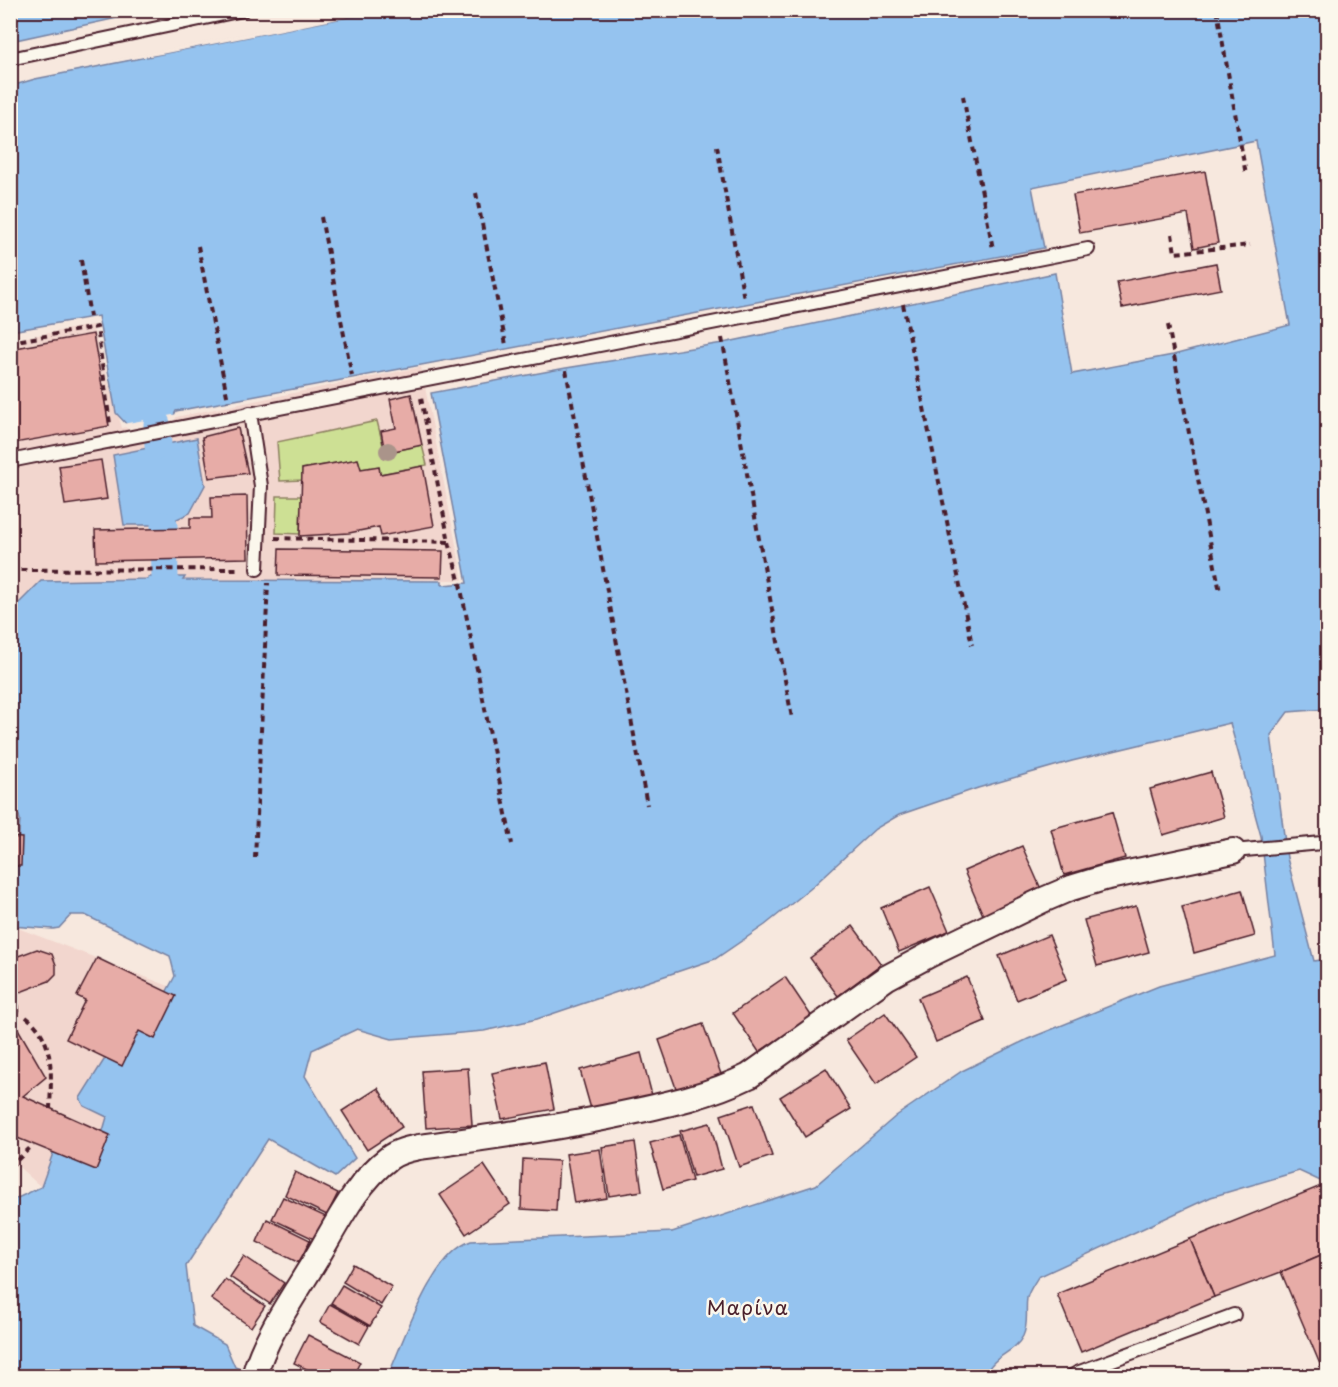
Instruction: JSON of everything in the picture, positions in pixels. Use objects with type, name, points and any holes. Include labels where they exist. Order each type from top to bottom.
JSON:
[{"type":"street","points":[[256,1370],[281,1317],[352,1200],[377,1169],[391,1156],[419,1147],[564,1126],[688,1100],[728,1087],[749,1076],[886,978],[1043,900],[1104,878],[1233,851]]},
{"type":"lane","points":[[10,59],[243,10]]},
{"type":"lane","points":[[10,461],[1088,249]]},
{"type":"lane","points":[[250,413],[261,486],[257,569]]},
{"type":"lane","points":[[1233,851],[1322,843]]},
{"type":"lane","points":[[1072,1377],[1077,1373],[1234,1315]]},
{"type":"path","points":[[1217,10],[1246,175]]},
{"type":"path","points":[[963,96],[994,257]]},
{"type":"path","points":[[717,146],[745,304]]},
{"type":"path","points":[[476,193],[507,348]]},
{"type":"path","points":[[321,218],[353,378]]},
{"type":"path","points":[[1172,234],[1175,253],[1250,244]]},
{"type":"path","points":[[198,246],[227,401]]},
{"type":"path","points":[[81,260],[90,317]]},
{"type":"path","points":[[903,305],[972,645]]},
{"type":"path","points":[[1168,325],[1220,592]]},
{"type":"path","points":[[10,342],[97,327],[115,440]]},
{"type":"path","points":[[723,343],[792,718]]},
{"type":"path","points":[[566,368],[647,805]]},
{"type":"path","points":[[418,380],[512,844]]},
{"type":"path","points":[[258,538],[449,542]]},
{"type":"path","points":[[10,570],[257,569]]},
{"type":"path","points":[[255,858],[268,580]]},
{"type":"path","points":[[11,1007],[36,1025],[50,1051],[52,1068],[50,1109]]},
{"type":"path","points":[[10,1167],[33,1145]]},
{"type":"shaded area","points":[[92,325],[122,428],[421,367],[463,580],[41,581],[11,611],[11,340]]},
{"type":"shaded area","points":[[10,925],[187,993],[96,1155],[41,1187],[11,1160]]},
{"type":"green space","points":[[377,421],[385,453],[422,445],[427,465],[380,474],[379,466],[361,469],[358,459],[302,469],[302,480],[280,481],[277,442]]},
{"type":"green space","points":[[277,496],[301,496],[300,534],[276,533]]},
{"type":"water","points":[[11,10],[150,10],[150,11],[11,41]]},
{"type":"water","points":[[379,11],[1327,11],[1327,709],[1288,712],[1271,735],[1287,858],[1314,961],[1327,959],[1327,1184],[1299,1171],[1211,1197],[1038,1277],[1027,1298],[1023,1336],[1014,1347],[993,1363],[985,1376],[388,1376],[411,1321],[432,1280],[457,1249],[471,1241],[672,1232],[816,1185],[896,1116],[962,1071],[1028,1039],[1159,986],[1275,955],[1261,836],[1230,723],[1072,761],[978,788],[899,815],[875,829],[810,889],[765,925],[715,959],[537,1019],[484,1031],[392,1039],[357,1029],[312,1050],[305,1076],[355,1158],[335,1177],[268,1139],[186,1266],[193,1326],[225,1344],[235,1367],[257,1376],[12,1376],[11,1201],[41,1187],[53,1153],[63,1149],[96,1155],[107,1117],[84,1106],[80,1098],[104,1060],[153,1017],[175,976],[170,956],[85,915],[71,915],[59,928],[53,929],[11,926],[11,853],[18,848],[20,820],[19,816],[10,814],[11,611],[41,581],[185,577],[183,580],[442,581],[442,585],[467,583],[431,393],[566,368],[723,343],[1055,273],[1072,374],[1173,355],[1290,325],[1256,141],[1032,187],[1044,248],[176,411],[171,422],[130,428],[116,413],[98,316],[11,331],[11,86],[35,79]]},
{"type":"water","points":[[197,438],[205,485],[190,513],[164,525],[124,525],[113,455]]},
{"type":"pier","points":[[364,10],[379,11],[72,69]]},
{"type":"pier","points":[[178,414],[172,425],[130,431],[122,424]]},
{"type":"building","points":[[1205,171],[1218,243],[1194,248],[1188,214],[1080,233],[1073,195]]},
{"type":"building","points":[[1216,263],[1221,289],[1122,308],[1117,282]]},
{"type":"building","points":[[93,334],[109,426],[15,443],[10,414],[10,349]]},
{"type":"building","points":[[411,394],[422,445],[385,453],[381,431],[396,428],[390,399]]},
{"type":"building","points":[[238,428],[248,473],[209,478],[202,437]]},
{"type":"building","points":[[358,459],[361,469],[379,466],[380,474],[423,466],[434,526],[381,536],[379,527],[349,533],[300,536],[302,469]]},
{"type":"building","points":[[101,460],[107,499],[65,505],[59,466]]},
{"type":"building","points":[[247,496],[248,558],[96,561],[95,530],[190,528],[190,518],[212,518],[211,497]]},
{"type":"building","points":[[279,549],[443,551],[442,577],[278,575]]},
{"type":"building","points":[[1211,772],[1224,817],[1163,835],[1150,789]]},
{"type":"building","points":[[1112,812],[1125,858],[1064,875],[1051,829]]},
{"type":"building","points":[[10,837],[22,838],[21,866],[10,866]]},
{"type":"building","points":[[1022,846],[1041,889],[983,915],[964,871]]},
{"type":"building","points":[[930,887],[949,931],[899,952],[881,908]]},
{"type":"building","points":[[1242,890],[1255,936],[1194,953],[1182,907]]},
{"type":"building","points":[[1136,906],[1149,952],[1097,966],[1084,920]]},
{"type":"building","points":[[853,926],[881,964],[838,996],[810,958]]},
{"type":"building","points":[[1049,935],[1067,979],[1017,1000],[999,956]]},
{"type":"building","points":[[37,949],[52,954],[56,974],[49,981],[10,996],[10,959]]},
{"type":"building","points":[[97,958],[176,996],[155,1039],[139,1031],[122,1066],[66,1039],[85,1000],[77,996]]},
{"type":"building","points":[[785,977],[812,1017],[759,1052],[733,1013]]},
{"type":"building","points":[[967,977],[985,1021],[936,1042],[918,998]]},
{"type":"building","points":[[885,1013],[916,1057],[876,1084],[846,1040]]},
{"type":"building","points":[[10,1015],[46,1077],[23,1096],[110,1135],[96,1170],[10,1135]]},
{"type":"building","points":[[703,1024],[721,1074],[677,1091],[659,1040]]},
{"type":"building","points":[[641,1053],[653,1099],[593,1116],[580,1070]]},
{"type":"building","points":[[545,1062],[554,1109],[502,1119],[492,1073]]},
{"type":"building","points":[[468,1068],[472,1125],[426,1128],[422,1071]]},
{"type":"building","points":[[826,1068],[851,1109],[805,1137],[780,1097]]},
{"type":"building","points":[[378,1088],[402,1127],[367,1150],[342,1111]]},
{"type":"building","points":[[754,1104],[772,1156],[739,1167],[721,1115]]},
{"type":"building","points":[[710,1123],[722,1169],[693,1177],[680,1131]]},
{"type":"building","points":[[679,1135],[692,1181],[663,1189],[650,1143]]},
{"type":"building","points":[[635,1142],[642,1191],[609,1196],[602,1147]]},
{"type":"building","points":[[600,1149],[607,1198],[574,1203],[566,1154]]},
{"type":"building","points":[[523,1159],[559,1161],[556,1211],[521,1209]]},
{"type":"building","points":[[484,1165],[510,1204],[466,1234],[440,1195]]},
{"type":"building","points":[[295,1172],[338,1193],[327,1215],[285,1195]]},
{"type":"building","points":[[1321,1186],[1328,1203],[1328,1252],[1214,1297],[1190,1239]]},
{"type":"building","points":[[283,1197],[326,1217],[316,1240],[272,1219]]},
{"type":"building","points":[[267,1219],[310,1240],[299,1263],[257,1242]]},
{"type":"building","points":[[1190,1239],[1214,1297],[1081,1352],[1057,1294]]},
{"type":"building","points":[[1328,1252],[1328,1376],[1325,1376],[1281,1272]]},
{"type":"building","points":[[244,1256],[284,1283],[270,1304],[230,1277]]},
{"type":"building","points":[[353,1264],[392,1287],[381,1305],[343,1282]]},
{"type":"building","points":[[225,1279],[265,1306],[251,1327],[211,1299]]},
{"type":"building","points":[[342,1285],[381,1308],[370,1326],[331,1303]]},
{"type":"building","points":[[330,1304],[369,1326],[359,1344],[320,1322]]},
{"type":"building","points":[[308,1335],[360,1362],[353,1376],[321,1376],[294,1363]]},
{"type":"waterway","points":[[157,424],[158,446]]},
{"type":"waterway","points":[[164,525],[165,577]]},
{"type":"district","name":"Μαρίνα","points":[[748,1307]]}]
